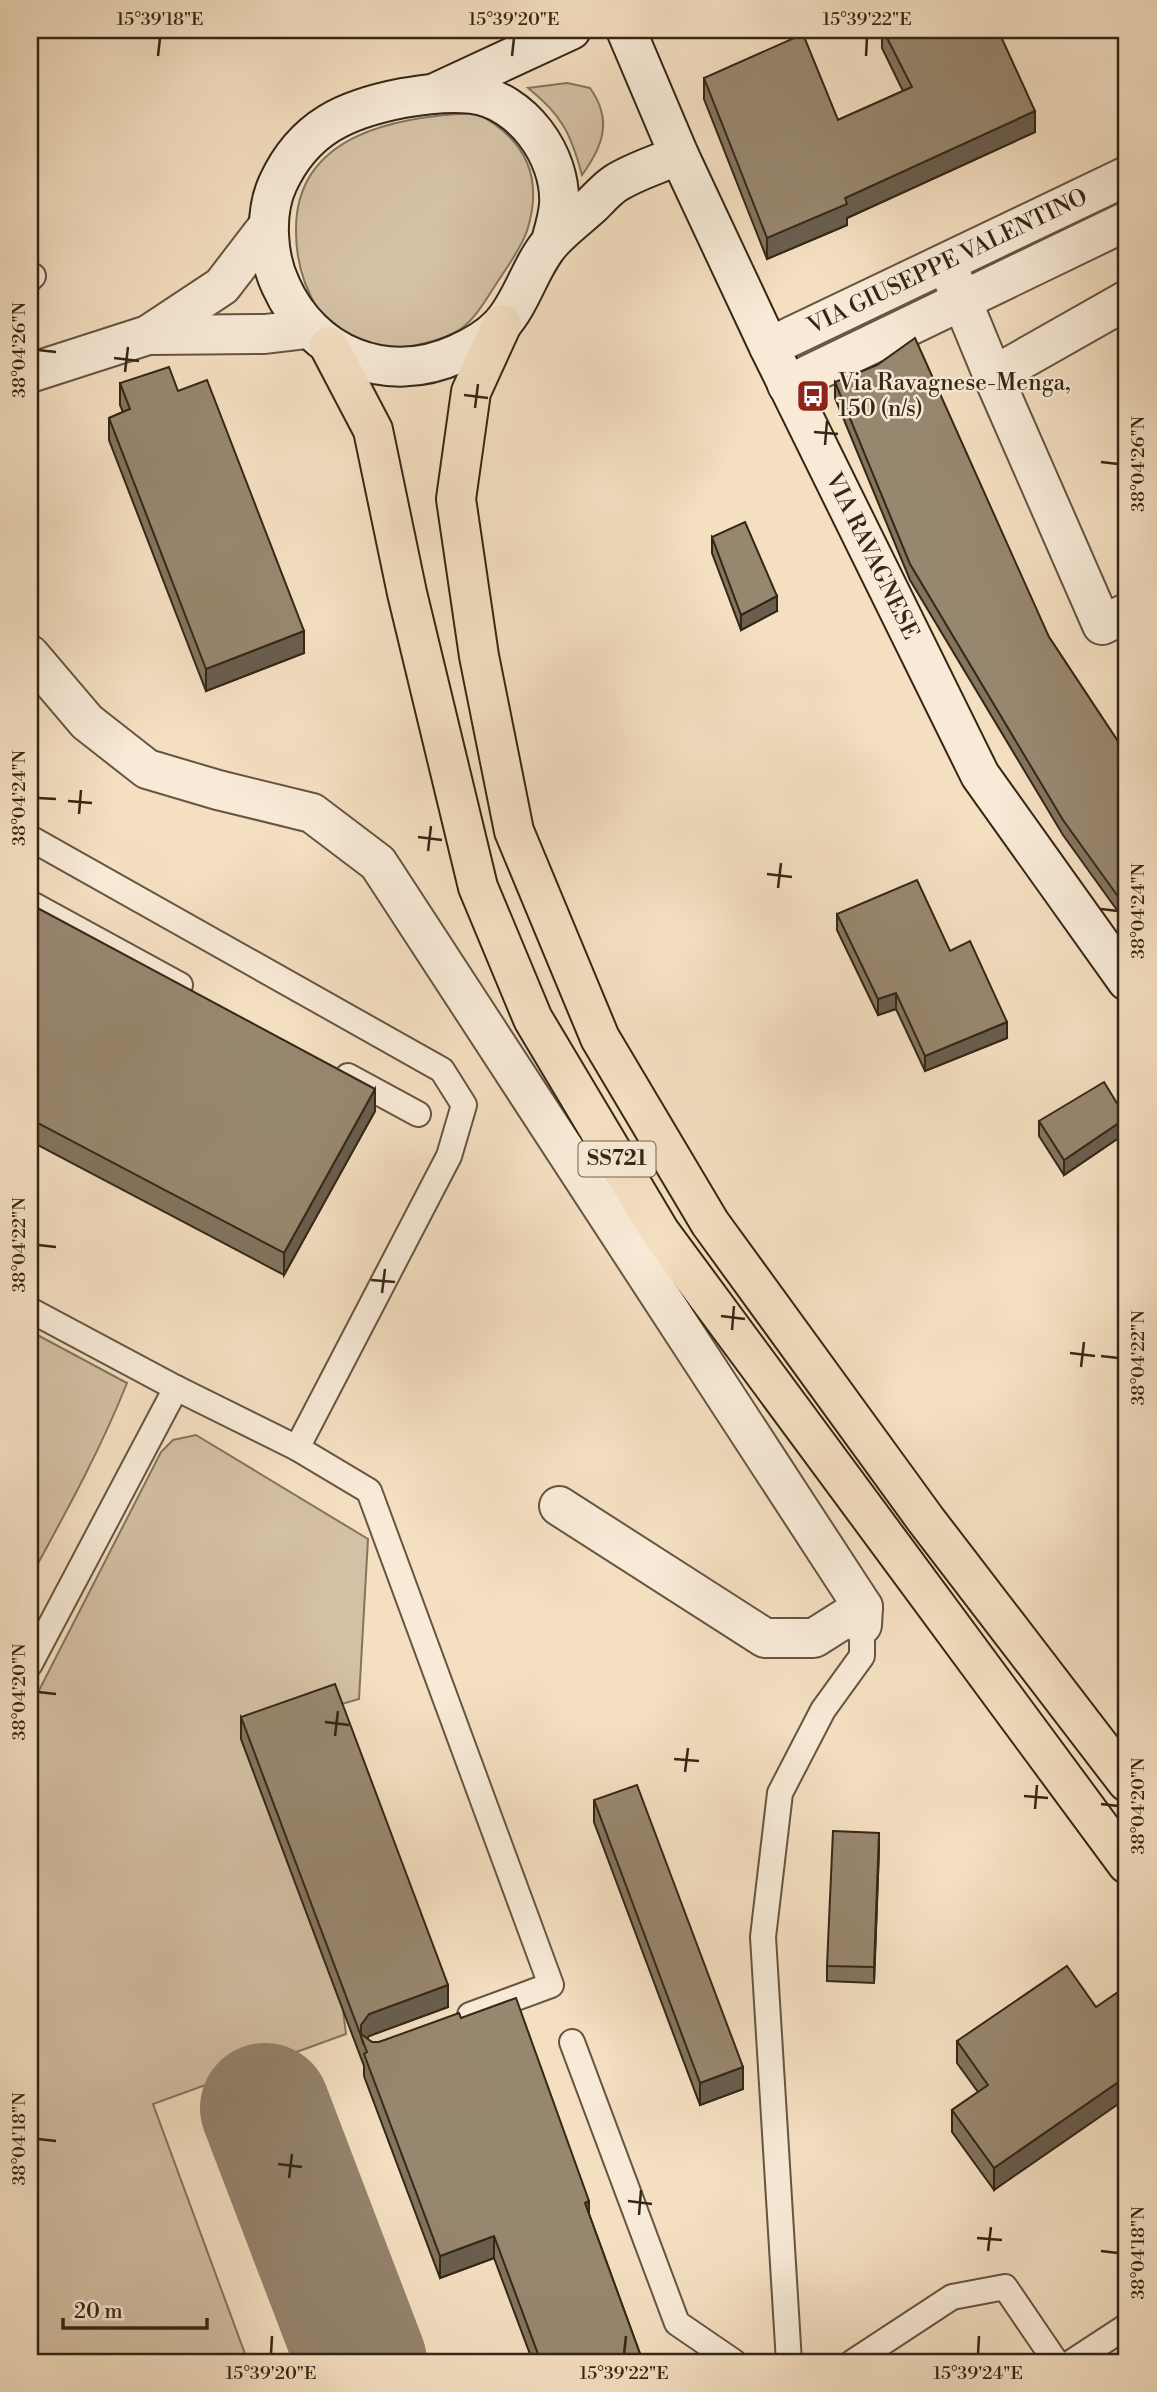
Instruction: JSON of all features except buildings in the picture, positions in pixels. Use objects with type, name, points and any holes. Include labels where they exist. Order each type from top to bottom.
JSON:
[{"type":"highway","name":"SS721","points":[[502,324],[471,393],[456,499],[479,656],[514,831],[600,1038],[710,1223],[926,1520],[1127,1782]]},
{"type":"highway","name":"SS721","points":[[318,337],[373,430],[407,593],[478,887],[533,1019],[660,1232],[1127,1864]]},
{"type":"street","points":[[436,92],[571,30]]},
{"type":"street","name":"VIA RAVAGNESE","points":[[626,30],[679,155],[787,385],[979,775],[1127,981]]},
{"type":"street","points":[[551,242],[559,204],[556,179],[554,167],[537,134],[510,110],[493,100],[474,94],[436,92],[368,105],[330,122],[298,150],[277,185],[268,226],[272,268],[290,307],[318,337],[361,361],[395,368],[437,363],[479,344],[502,324],[551,242],[616,183],[679,155]]},
{"type":"street","name":"VIA GIUSEPPE VALENTINO","points":[[769,347],[1127,176]]},
{"type":"street","name":"VIA GIUSEPPE VALENTINO","points":[[787,385],[1127,221]]},
{"type":"street","points":[[30,373],[148,335],[222,286],[268,226]]},
{"type":"street","points":[[947,264],[1102,625],[1127,613]]},
{"type":"street","points":[[993,376],[1127,300]]},
{"type":"street","points":[[148,335],[265,334],[318,337]]},
{"type":"street","points":[[30,655],[87,722],[147,769],[312,813],[378,863],[862,1616],[814,1639],[765,1638],[559,1506]]},
{"type":"lane","points":[[30,838],[442,1070],[464,1105],[449,1156],[297,1448]]},
{"type":"lane","points":[[30,903],[200,995]]},
{"type":"lane","points":[[333,1068],[418,1114]]},
{"type":"lane","points":[[30,1310],[176,1388],[297,1448],[369,1491],[551,1985],[450,2022]]},
{"type":"lane","points":[[30,1664],[176,1388]]},
{"type":"lane","points":[[789,2362],[763,1937],[780,1793],[823,1710],[862,1656],[862,1616]]},
{"type":"lane","points":[[572,2042],[677,2323],[734,2362]]},
{"type":"lane","points":[[853,2362],[952,2297],[1004,2287],[1056,2362]]},
{"type":"lane","points":[[1072,2362],[1127,2326]]},
{"type":"shaded area","points":[[567,83],[590,88],[597,100],[603,122],[600,143],[582,175],[564,126],[549,107],[528,88]]},
{"type":"shaded area","points":[[476,113],[507,134],[518,147],[526,161],[533,193],[527,231],[514,257],[484,303],[461,329],[454,333],[427,343],[405,347],[385,348],[373,345],[330,322],[319,311],[309,292],[297,253],[296,231],[300,198],[313,172],[332,151],[357,136],[415,119]]},
{"type":"shaded area","points":[[30,1331],[127,1383],[94,1458],[30,1578]]},
{"type":"shaded area","points":[[196,1435],[368,1539],[359,1699],[335,1706],[343,2010],[346,2034],[153,2104],[248,2362],[30,2362],[30,1708],[161,1452],[173,1440]]},
{"type":"taxiway","points":[[265,2108],[362,2362]]},
{"type":"place","name":"Via Ravagnese-Menga, 150 (n/s)","points":[[813,396]]}]
